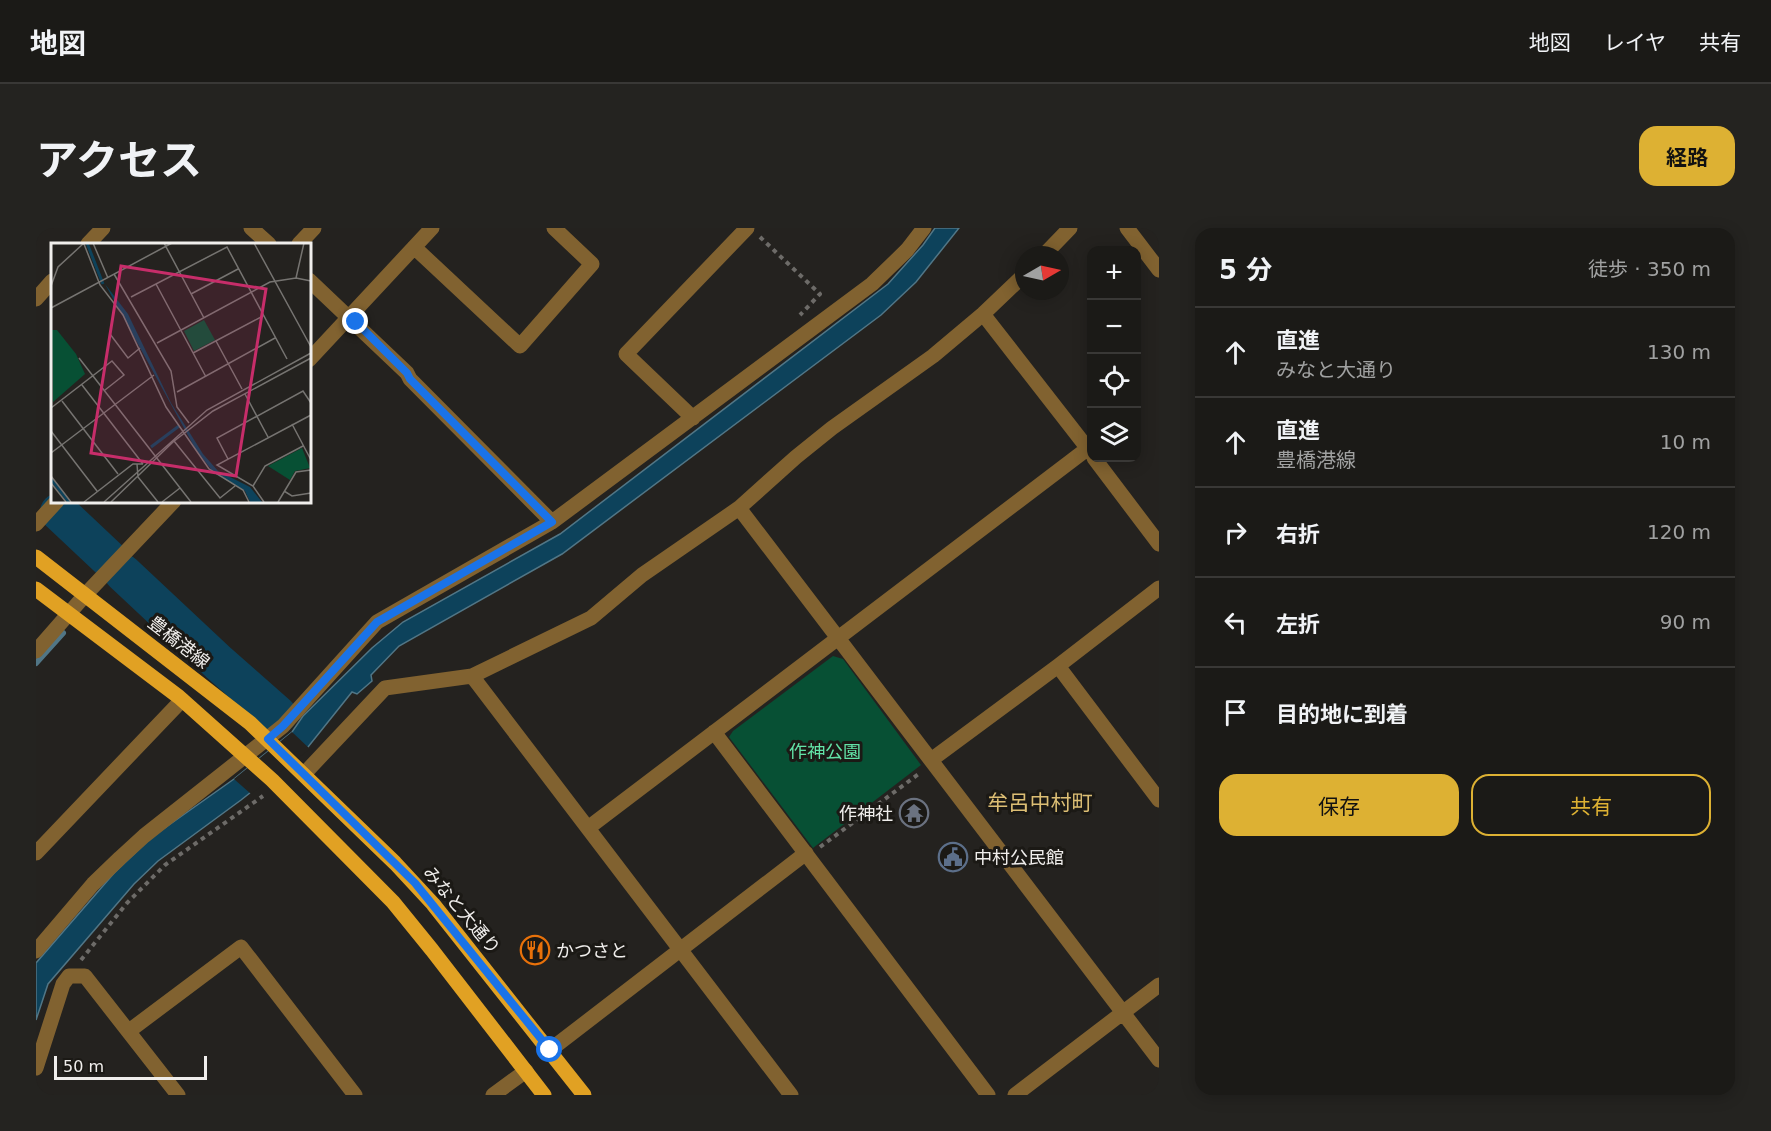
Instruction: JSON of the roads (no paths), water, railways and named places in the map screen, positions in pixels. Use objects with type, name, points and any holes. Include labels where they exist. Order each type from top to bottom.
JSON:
[{"type":"main road","name":"豊橋港線","points":[[36,557],[86,594],[271,742],[299,768]]},
{"type":"main road","points":[[36,589],[182,700],[249,759],[269,787],[393,902],[544,1095]]},
{"type":"main road","name":"みなと大通り","points":[[299,768],[395,862],[434,904],[584,1095]]},
{"type":"street","points":[[89,243],[103,228]]},
{"type":"street","points":[[251,228],[268,243]]},
{"type":"street","points":[[299,243],[314,228]]},
{"type":"street","points":[[310,359],[432,228]]},
{"type":"street","points":[[414,247],[520,346],[592,264],[554,228]]},
{"type":"street","points":[[36,951],[93,884],[144,836],[233,767],[249,759],[271,742],[377,622],[552,522],[872,284],[901,256],[924,228]]},
{"type":"street","points":[[1053,246],[1070,228]]},
{"type":"street","points":[[1127,228],[1159,270]]},
{"type":"street","points":[[693,418],[626,354],[754,232]]},
{"type":"street","points":[[310,281],[407,373],[410,379],[552,522]]},
{"type":"street","points":[[36,299],[51,282]]},
{"type":"street","points":[[299,768],[385,688],[472,676],[591,618],[642,575],[739,508],[795,457],[832,428],[914,371],[1015,283]]},
{"type":"street","points":[[982,314],[1087,449]]},
{"type":"street","points":[[588,828],[837,639],[1087,457]]},
{"type":"street","points":[[1097,462],[1159,544]]},
{"type":"street","points":[[36,524],[56,502]]},
{"type":"street","points":[[36,651],[173,502]]},
{"type":"street","points":[[739,508],[1159,1060]]},
{"type":"street","points":[[932,762],[1159,588]]},
{"type":"street","points":[[1058,666],[1159,800]]},
{"type":"street","points":[[472,676],[792,1095]]},
{"type":"street","points":[[36,853],[182,700]]},
{"type":"street","points":[[714,732],[988,1095]]},
{"type":"street","points":[[550,1050],[807,854]]},
{"type":"street","points":[[129,1031],[241,947],[355,1095]]},
{"type":"street","points":[[36,1068],[63,984],[69,975],[85,976],[178,1095]]},
{"type":"street","points":[[1015,1095],[1159,985]]},
{"type":"street","points":[[493,1095],[526,1071]]},
{"type":"water","points":[[935,228],[959,228],[916,282],[881,315],[562,554],[399,646],[371,675],[372,681],[357,694],[352,692],[308,747],[158,861],[134,884],[48,984],[36,1020],[36,963],[115,872],[152,837],[234,779],[292,732],[303,716],[372,648],[403,622],[560,534],[888,284]]},
{"type":"waterway","points":[[59,512],[110,560]]},
{"type":"waterway","points":[[123,573],[278,715]]},
{"type":"waterway","points":[[36,663],[63,633]]},
{"type":"place","name":"作神社","points":[[914,813]]},
{"type":"place","name":"中村公民館","points":[[953,857]]},
{"type":"place","name":"かつさと","points":[[535,950]]},
{"type":"district","name":"牟呂中村町","points":[[1040,803]]},
{"type":"park label","name":"作神公園","points":[[825,751]]}]
